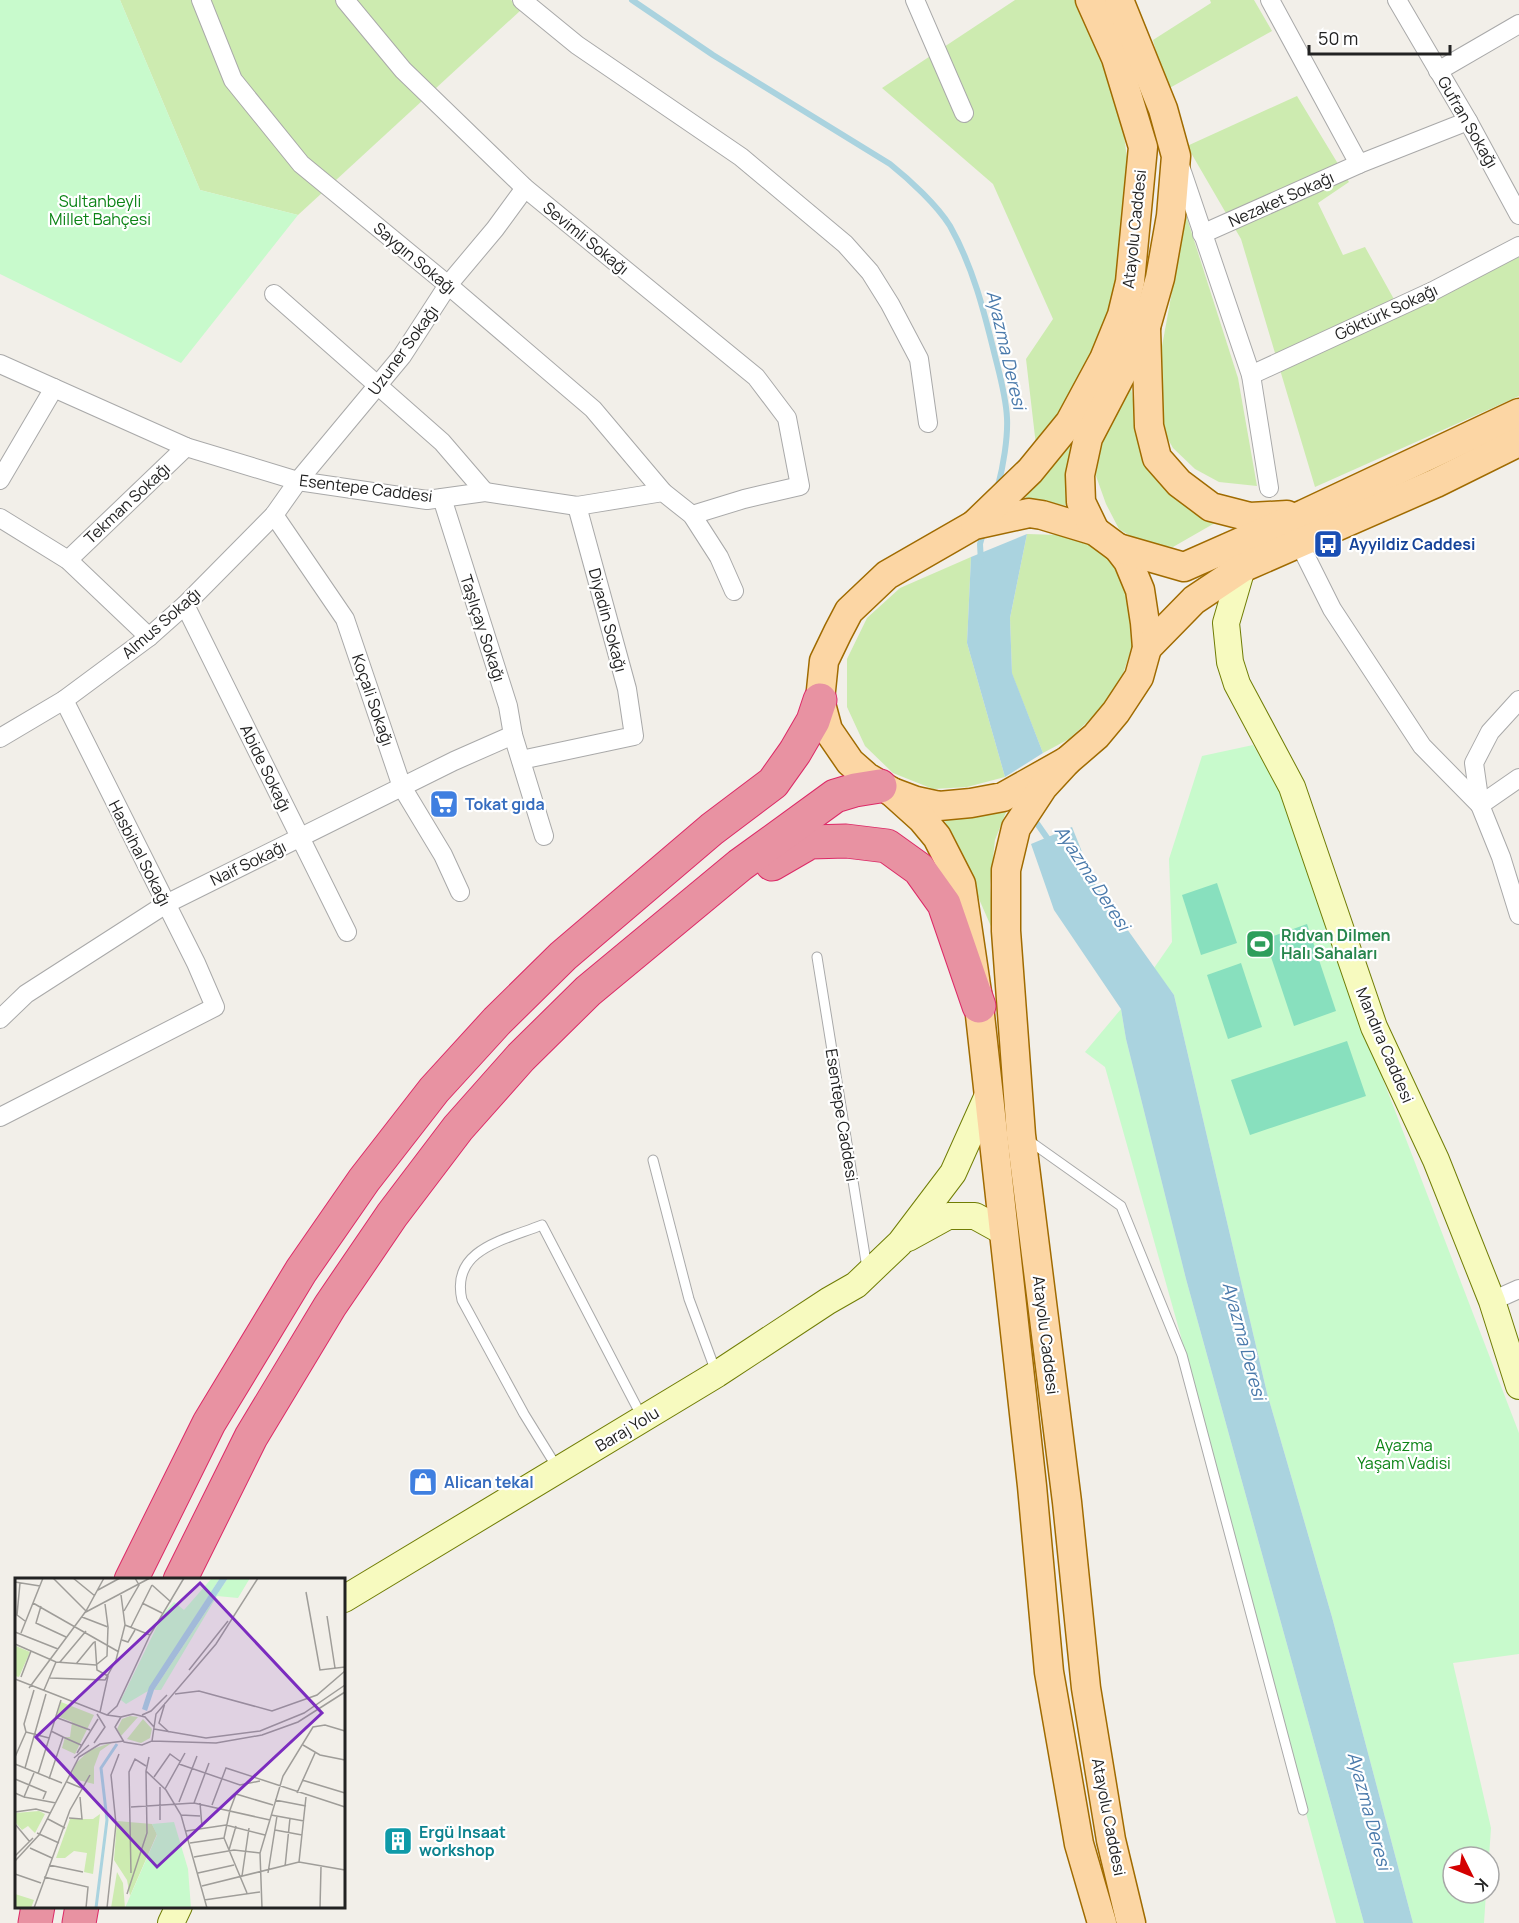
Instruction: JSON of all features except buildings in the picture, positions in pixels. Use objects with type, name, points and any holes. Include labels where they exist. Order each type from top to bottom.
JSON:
[{"type":"highway","points":[[133,1578],[209,1423],[301,1271],[364,1180],[420,1108],[497,1021],[563,956],[712,829],[773,783],[813,721],[820,700]]},
{"type":"highway","points":[[181,1578],[251,1437],[330,1306],[392,1215],[458,1128],[521,1057],[588,990],[740,865],[835,796],[855,790],[886,789]]},
{"type":"highway","points":[[588,990],[741,881],[810,842],[846,841],[887,846],[919,869],[944,904],[979,1006]]},
{"type":"highway","points":[[35,1923],[38,1908]]},
{"type":"highway","points":[[78,1923],[82,1908]]},
{"type":"main road","name":"Atayolu Caddesi","points":[[974,525],[1030,471],[1070,422],[1104,359],[1122,315],[1132,272],[1143,147],[1116,58],[1090,0]]},
{"type":"main road","name":"Atayolu Caddesi","points":[[1119,0],[1163,109],[1176,156],[1171,216],[1160,278],[1146,327]]},
{"type":"main road","points":[[1146,327],[1149,426],[1157,458],[1179,483],[1211,507],[1250,517],[1304,514]]},
{"type":"main road","points":[[1146,327],[1088,438],[1080,475],[1081,502],[1107,539],[1128,561],[1140,591],[1147,648],[1138,678],[1116,712],[1096,736],[1067,761],[1003,797],[939,806],[915,801],[886,789],[867,777],[850,762],[828,730],[820,700],[824,661],[849,611],[887,575],[974,525],[1029,513],[1042,515],[1107,539],[1184,567],[1304,514],[1519,413]]},
{"type":"main road","points":[[1147,648],[1194,600],[1242,568],[1436,483],[1519,442]]},
{"type":"main road","name":"Atayolu Caddesi","points":[[1067,761],[1043,787],[1016,828],[1006,870],[1006,931],[1021,1135],[1067,1502],[1086,1688],[1111,1840],[1131,1923]]},
{"type":"main road","name":"Atayolu Caddesi","points":[[886,789],[922,819],[937,837],[961,884],[979,1006],[1032,1486],[1049,1672],[1079,1844],[1102,1923]]},
{"type":"street","name":"Saygın Sokağı","points":[[201,0],[233,80],[301,164],[593,409],[663,492]]},
{"type":"street","name":"Sevimli Sokağı","points":[[345,0],[403,70],[525,188],[756,377],[787,418],[800,486],[744,499],[692,515]]},
{"type":"street","points":[[522,0],[577,45],[741,157],[845,244],[870,272],[919,359],[928,423]]},
{"type":"street","points":[[915,0],[964,113]]},
{"type":"street","points":[[1270,0],[1359,164]]},
{"type":"street","name":"Gufran Sokağı","points":[[1397,0],[1519,215]]},
{"type":"street","points":[[1438,71],[1519,24]]},
{"type":"street","name":"Nezaket Sokağı","points":[[1202,234],[1359,164],[1468,122]]},
{"type":"street","name":"Atayolu Caddesi","points":[[1176,156],[1251,375],[1269,488]]},
{"type":"street","name":"Uzuner Sokağı","points":[[298,481],[408,348],[448,285],[495,230],[525,188]]},
{"type":"street","name":"Göktürk Sokağı","points":[[1251,375],[1432,291],[1519,246]]},
{"type":"street","points":[[274,294],[442,442],[485,492]]},
{"type":"street","name":"Esentepe Caddesi","points":[[0,364],[186,447],[298,481],[427,500],[485,492],[577,506],[663,492]]},
{"type":"street","points":[[0,480],[54,388]]},
{"type":"street","name":"Tekman Sokağı","points":[[68,560],[186,447]]},
{"type":"street","name":"Almus Sokağı","points":[[0,738],[64,700],[149,637],[185,605],[274,515],[298,481]]},
{"type":"street","points":[[663,492],[692,515],[718,557],[734,591]]},
{"type":"street","name":"Taşlıçay Sokağı","points":[[442,498],[508,706],[513,735],[544,836]]},
{"type":"street","name":"Diyadin Sokağı","points":[[521,760],[634,736],[627,689],[577,506]]},
{"type":"street","name":"Koçali Sokağı","points":[[274,515],[345,619],[402,787],[443,855],[460,892]]},
{"type":"street","points":[[0,519],[68,560],[149,637]]},
{"type":"street","points":[[1299,543],[1332,609],[1422,746],[1480,805]]},
{"type":"street","name":"Mandıra Caddesi","points":[[1242,568],[1226,623],[1230,662],[1237,684],[1292,787],[1374,1027],[1436,1160],[1492,1301],[1519,1386]]},
{"type":"street","name":"Abide Sokağı","points":[[185,605],[347,932]]},
{"type":"street","name":"Hasbihal Sokağı","points":[[0,1116],[215,1007],[64,700]]},
{"type":"street","points":[[1519,700],[1490,732],[1474,763],[1480,805],[1501,857],[1519,915]]},
{"type":"street","name":"Naif Sokağı","points":[[0,1018],[26,994],[166,904],[454,761],[513,735]]},
{"type":"street","points":[[1480,805],[1519,778]]},
{"type":"street","name":"Baraj Yolu","points":[[345,1598],[717,1374],[856,1285],[900,1243],[953,1173],[988,1095]]},
{"type":"street","name":"Baraj Yolu","points":[[900,1243],[948,1216],[975,1216],[1004,1232]]},
{"type":"street","points":[[1492,1301],[1519,1289]]},
{"type":"street","points":[[171,1923],[178,1908]]},
{"type":"lane","name":"Esentepe Caddesi","points":[[816,957],[868,1274]]},
{"type":"lane","points":[[1021,1135],[1121,1206],[1182,1355],[1303,1810]]},
{"type":"lane","points":[[653,1160],[689,1299],[717,1374]]},
{"type":"lane","points":[[558,1471],[462,1300],[461,1274],[465,1265],[478,1251],[542,1225],[643,1419]]},
{"type":"green space","name":"Sultanbeyli Millet Bahçesi","points":[[0,0],[120,0],[200,190],[298,215],[181,363],[0,274]]},
{"type":"green space","points":[[120,0],[511,0],[521,10],[298,215],[200,190]]},
{"type":"green space","points":[[1015,0],[1077,0],[1119,99],[1131,187],[1127,260],[1097,357],[1037,454],[1026,359],[1053,319],[993,184],[882,88]]},
{"type":"green space","points":[[1210,0],[1254,0],[1272,31],[1166,90],[1153,40],[1211,3]]},
{"type":"green space","points":[[1297,96],[1349,182],[1318,203],[1343,255],[1365,247],[1400,310],[1519,252],[1519,396],[1315,487],[1241,239],[1187,146]]},
{"type":"green space","points":[[1186,215],[1238,378],[1257,486],[1219,482],[1195,469],[1173,448],[1157,420],[1156,379]]},
{"type":"green space","points":[[1131,387],[1136,419],[1152,455],[1241,508],[1173,547],[1140,542],[1119,529],[1106,504],[1096,476],[1100,436]]},
{"type":"green space","points":[[1086,418],[1074,507],[1025,498]]},
{"type":"green space","points":[[1027,534],[1059,535],[1096,547],[1121,571],[1133,606],[1133,643],[1122,677],[1100,710],[1069,739],[1043,753],[1012,674],[1010,618]]},
{"type":"green space","points":[[971,557],[967,643],[1005,777],[967,787],[933,789],[893,773],[865,746],[847,707],[847,659],[867,618],[900,588]]},
{"type":"green space","name":"Ayazma Yaşam Vadisi","points":[[1253,745],[1290,807],[1384,1082],[1519,1433],[1519,1654],[1453,1663],[1491,1828],[1490,1845],[1441,1845],[1441,1905],[1485,1905],[1484,1923],[1413,1923],[1332,1617],[1267,1393],[1174,995],[1154,968],[1172,942],[1169,859],[1202,756]]},
{"type":"green space","points":[[1008,807],[995,840],[990,885],[993,931],[944,819]]},
{"type":"green space","points":[[1217,883],[1237,943],[1201,955],[1182,895]]},
{"type":"green space","points":[[1307,924],[1336,1011],[1294,1026],[1265,939]]},
{"type":"green space","points":[[1241,963],[1262,1027],[1228,1039],[1207,975]]},
{"type":"green space","points":[[1121,1009],[1126,1039],[1186,1279],[1364,1923],[1336,1923],[1277,1707],[1180,1333],[1105,1067],[1085,1052]]},
{"type":"green space","points":[[1347,1041],[1366,1096],[1250,1135],[1231,1080]]},
{"type":"water","points":[[1027,534],[1010,618],[1012,673],[1043,753],[1005,777],[967,643],[971,557]]},
{"type":"water","points":[[1072,827],[1095,884],[1174,995],[1267,1393],[1332,1617],[1413,1923],[1364,1923],[1186,1279],[1126,1039],[1121,1009],[1054,910],[1031,844]]},
{"type":"waterway","name":"Ayazma Deresi","points":[[632,0],[713,55],[890,164],[923,193],[945,218],[965,257],[977,289],[1004,394],[1007,434],[998,486]]},
{"type":"waterway","name":"Ayazma Deresi","points":[[981,562],[980,544],[984,530]]},
{"type":"waterway","name":"Ayazma Deresi","points":[[1035,815],[1036,822],[1050,842]]},
{"type":"place","name":"Ayyildiz Caddesi","points":[[1328,544]]},
{"type":"place","name":"Tokat gıda","points":[[444,804]]},
{"type":"place","name":"Rıdvan Dilmen Halı Sahaları","points":[[1260,944]]},
{"type":"place","name":"Alican tekal","points":[[423,1482]]},
{"type":"place","name":"Ergü Insaat workshop","points":[[398,1841]]}]
